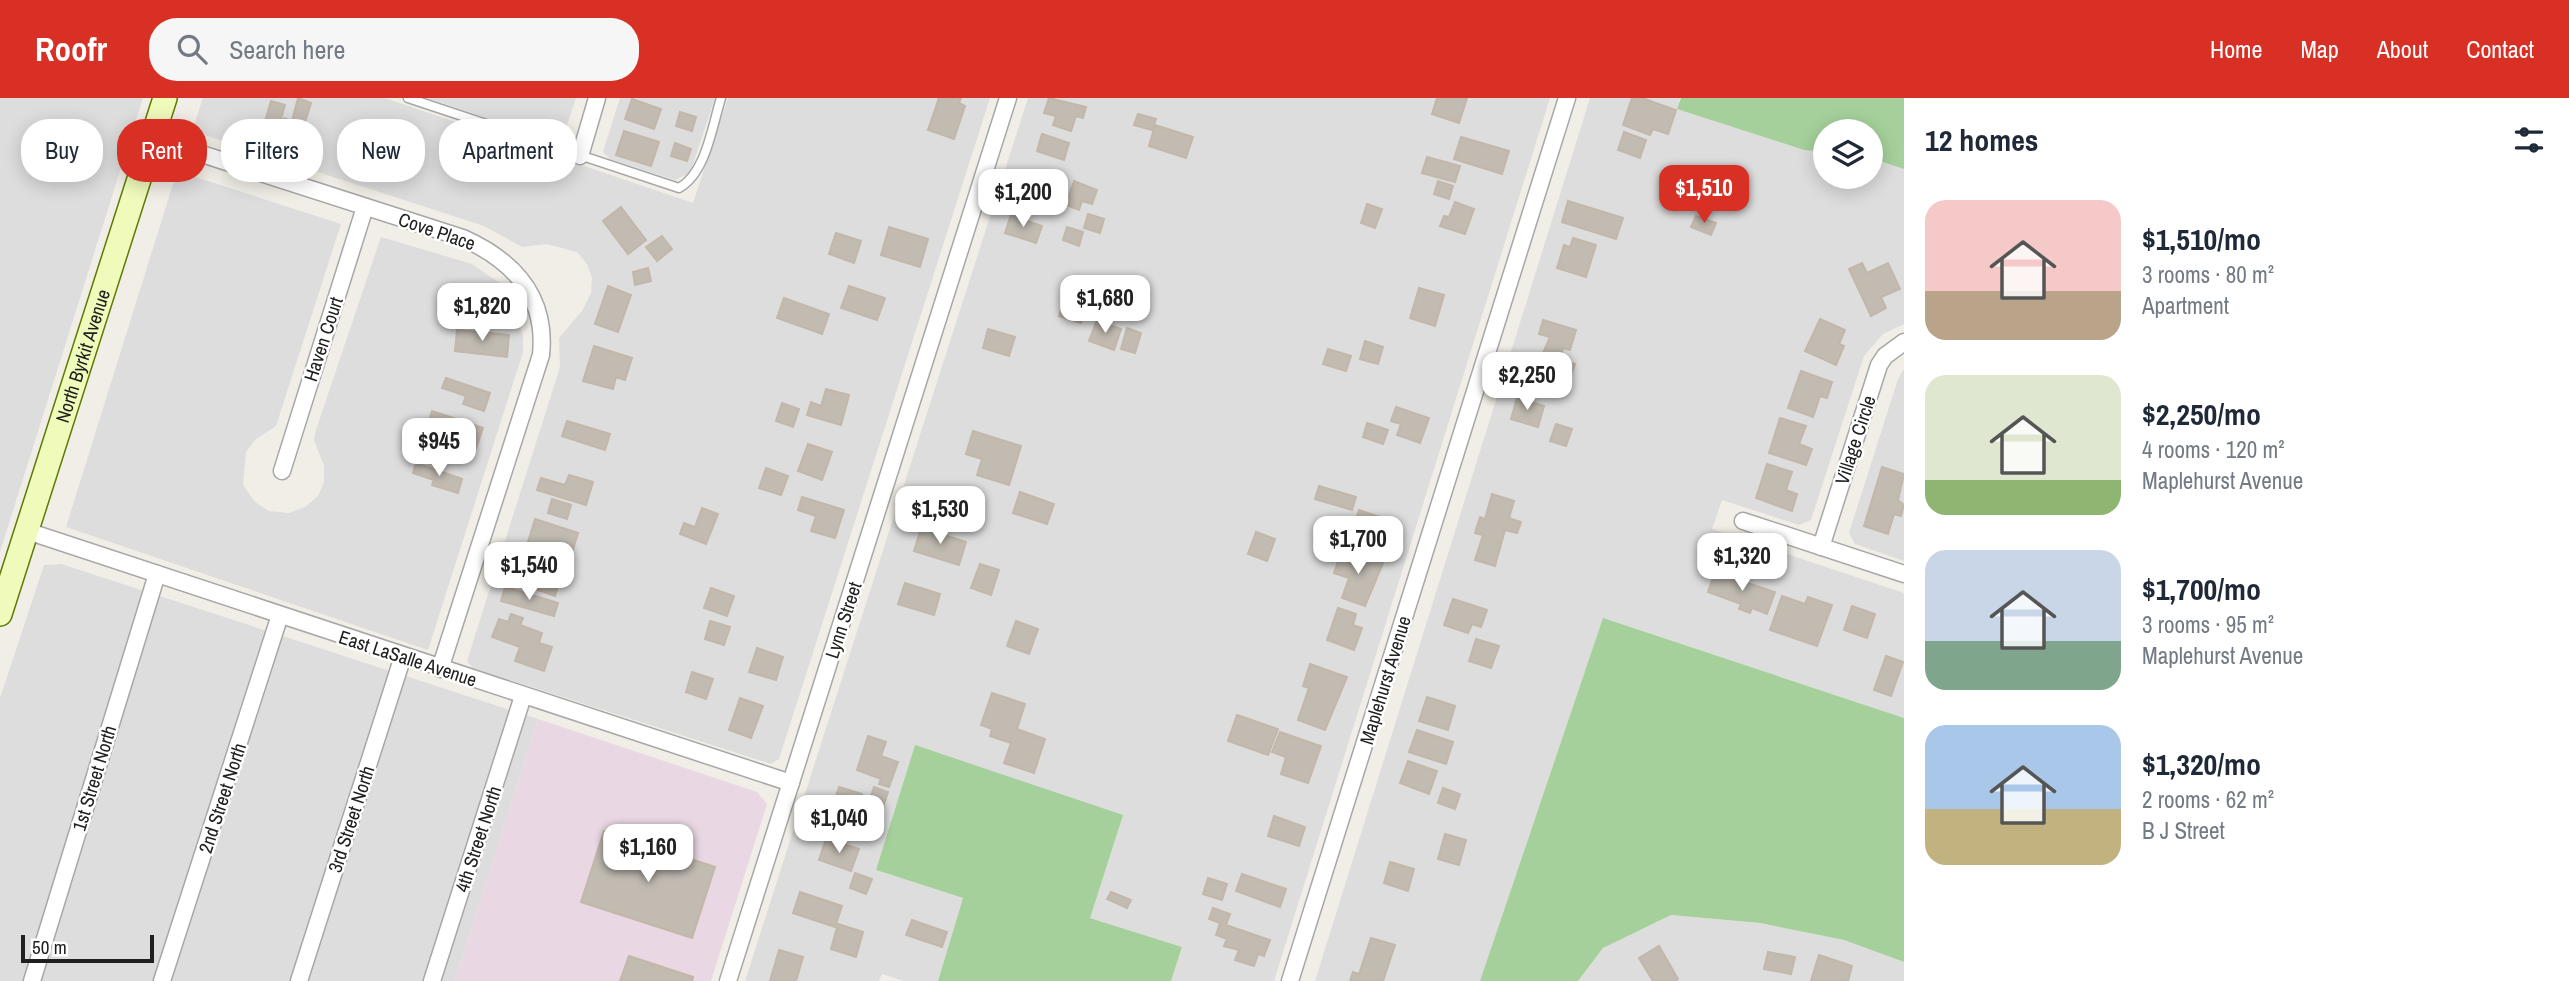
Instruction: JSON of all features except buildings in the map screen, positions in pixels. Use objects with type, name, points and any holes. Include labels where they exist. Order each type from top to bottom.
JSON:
[{"type":"street","name":"North Byrkit Avenue","points":[[158,119],[165,98]]},
{"type":"street","points":[[579,156],[597,98]]},
{"type":"street","name":"Lynn Street","points":[[728,981],[1008,98]]},
{"type":"street","name":"Maplehurst Avenue","points":[[1290,981],[1567,98]]},
{"type":"street","name":"Cove Place","points":[[207,156],[463,238],[490,251],[524,281],[541,316],[541,355],[440,668]]},
{"type":"street","name":"North Byrkit Avenue","points":[[1,606],[138,182]]},
{"type":"street","name":"Haven Court","points":[[282,471],[365,207]]},
{"type":"street","name":"Village Circle","points":[[1821,547],[1879,365],[1885,356],[1904,342]]},
{"type":"street","points":[[1743,522],[1904,574]]},
{"type":"street","name":"East LaSalle Avenue","points":[[27,531],[791,783]]},
{"type":"street","name":"1st Street North","points":[[32,981],[157,574]]},
{"type":"street","name":"2nd Street North","points":[[162,981],[280,615]]},
{"type":"street","name":"3rd Street North","points":[[299,981],[403,656]]},
{"type":"street","name":"4th Street North","points":[[432,981],[523,696]]},
{"type":"lane","points":[[408,98],[679,188],[689,183],[698,169],[721,98]]},
{"type":"shaded area","points":[[0,98],[143,98],[136,119],[117,119],[117,181],[0,552]]},
{"type":"shaded area","points":[[203,98],[385,98],[447,119],[439,119],[439,182],[577,182],[577,163],[693,203],[728,98],[990,98],[779,759],[771,764],[473,668],[467,661],[560,367],[559,338],[582,311],[591,293],[592,278],[587,264],[577,252],[547,244],[522,247],[484,226],[349,182],[425,182],[425,119],[337,119],[337,178],[323,174],[323,119],[221,119],[221,140],[207,136],[207,119],[196,119]]},
{"type":"shaded area","points":[[427,98],[576,98],[569,119],[490,119]]},
{"type":"shaded area","points":[[620,98],[715,98],[690,173],[675,180],[610,159],[603,152]]},
{"type":"shaded area","points":[[1028,98],[1550,98],[1274,981],[1171,981],[1182,947],[1090,918],[915,745],[876,870],[963,898],[938,981],[904,981],[882,974],[879,981],[745,981]]},
{"type":"shaded area","points":[[1590,98],[1680,98],[1678,109],[1813,151],[1813,189],[1883,189],[1883,162],[1904,169],[1904,324],[1883,334],[1864,356],[1811,520],[1799,525],[1722,500],[1712,529],[1904,593],[1904,718],[1603,619],[1480,981],[1315,981]]},
{"type":"shaded area","points":[[207,181],[341,224],[276,426],[256,439],[246,452],[243,485],[255,502],[269,511],[289,513],[305,507],[318,496],[324,482],[324,466],[314,440],[315,433],[381,237],[472,264],[501,284],[512,298],[523,337],[523,352],[428,650],[66,527],[173,184]]},
{"type":"shaded area","points":[[1904,369],[1904,561],[1855,544],[1849,533],[1898,379]]},
{"type":"shaded area","points":[[61,564],[538,719],[455,981],[0,981],[0,698],[44,565]]},
{"type":"shaded area","points":[[538,719],[757,792],[767,804],[711,981],[455,981]]},
{"type":"shaded area","points":[[1671,915],[1760,923],[1844,940],[1904,962],[1904,981],[1578,981],[1603,948]]},
{"type":"green space","points":[[1681,98],[1904,98],[1904,169],[1883,162],[1883,119],[1813,119],[1813,151],[1677,109]]},
{"type":"green space","points":[[1603,618],[1904,718],[1904,962],[1844,940],[1760,923],[1671,915],[1603,948],[1578,981],[1480,981]]},
{"type":"green space","points":[[915,745],[1123,815],[1090,918],[1182,947],[1171,981],[938,981],[963,898],[876,870]]}]
